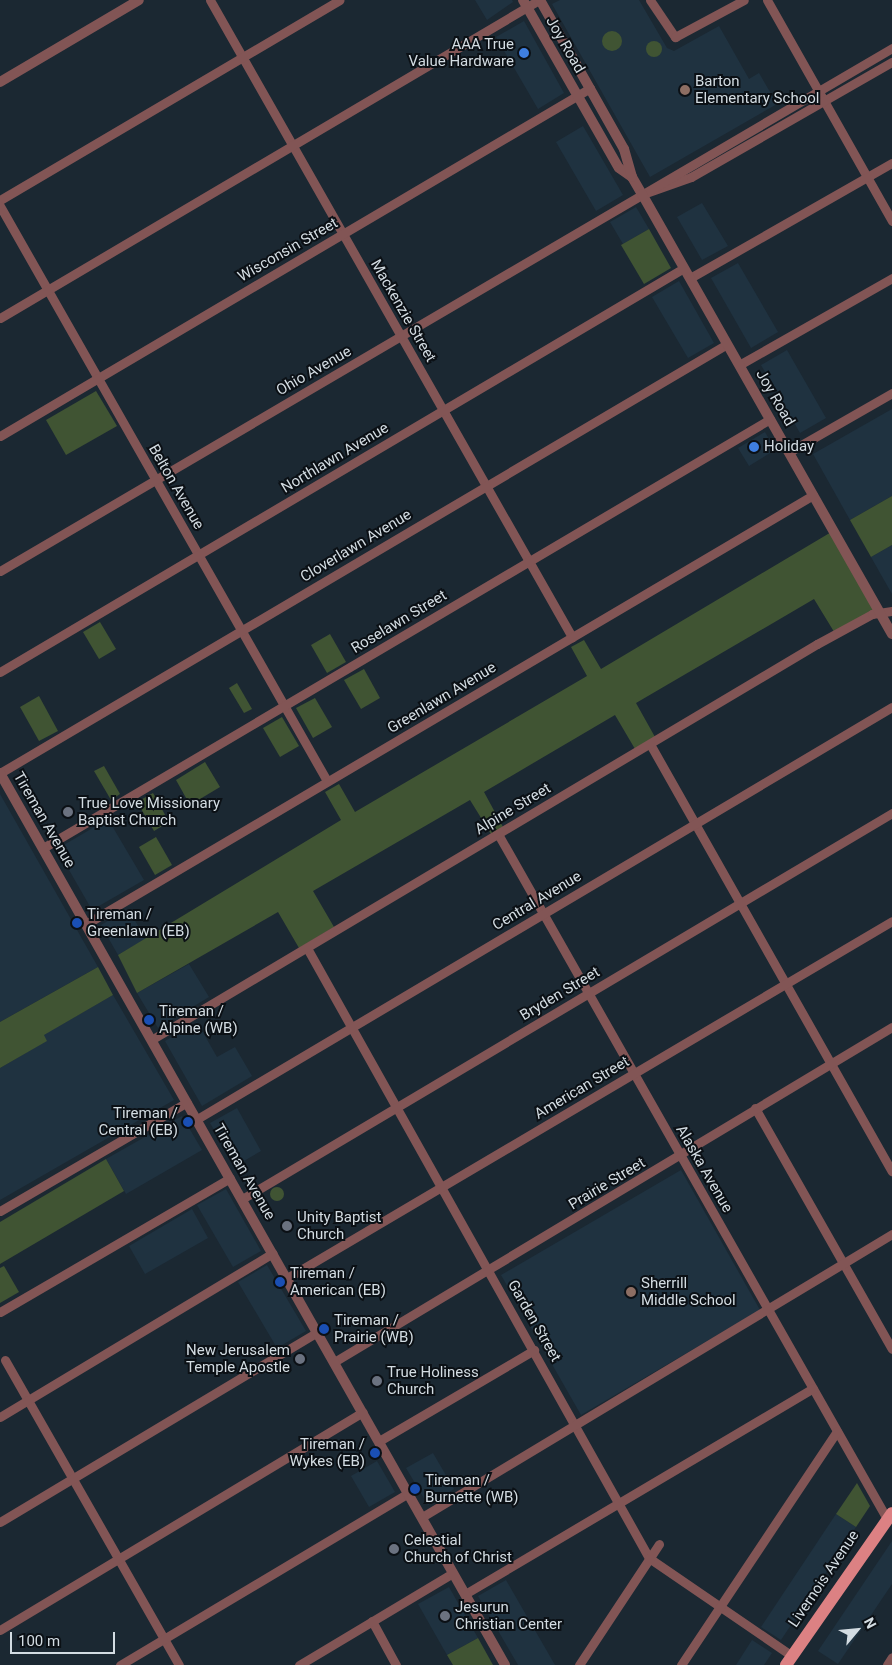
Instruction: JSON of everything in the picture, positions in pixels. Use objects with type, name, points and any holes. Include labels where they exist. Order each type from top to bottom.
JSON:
[{"type":"main road","name":"Livernois Avenue","points":[[789,1661],[889,1515]]},
{"type":"street","points":[[0,82],[139,0]]},
{"type":"street","name":"Mackenzie Street","points":[[210,0],[572,637]]},
{"type":"street","points":[[0,200],[339,0]]},
{"type":"street","points":[[0,318],[293,146],[525,4],[540,0]]},
{"type":"street","name":"Joy Road","points":[[540,0],[624,149],[632,178],[892,634]]},
{"type":"street","points":[[650,0],[675,37],[744,0]]},
{"type":"street","points":[[767,0],[892,221]]},
{"type":"street","name":"Joy Road","points":[[525,4],[619,168],[632,178]]},
{"type":"street","name":"Ohio Avenue","points":[[0,571],[730,141],[892,48]]},
{"type":"street","name":"Ohio Avenue","points":[[642,194],[669,188],[736,152],[892,62]]},
{"type":"street","name":"Wisconsin Street","points":[[0,436],[590,88]]},
{"type":"street","points":[[730,141],[736,152]]},
{"type":"street","points":[[690,278],[892,163]]},
{"type":"street","name":"Belton Avenue","points":[[0,206],[327,781]]},
{"type":"street","name":"Northlawn Avenue","points":[[0,672],[684,268]]},
{"type":"street","points":[[739,365],[892,278]]},
{"type":"street","name":"Cloverlawn Avenue","points":[[0,773],[727,344]]},
{"type":"street","points":[[789,452],[892,393]]},
{"type":"street","name":"Roselawn Street","points":[[43,848],[770,419]]},
{"type":"street","name":"Greenlawn Avenue","points":[[86,924],[812,495]]},
{"type":"street","name":"Alpine Street","points":[[151,1040],[818,644],[880,614],[892,611]]},
{"type":"street","name":"Central Avenue","points":[[196,1119],[892,707]]},
{"type":"street","points":[[650,744],[892,1171]]},
{"type":"street","name":"Tireman Avenue","points":[[0,773],[506,1665]]},
{"type":"street","name":"Bryden Street","points":[[242,1199],[892,813]]},
{"type":"street","name":"Alaska Avenue","points":[[498,834],[812,1388],[889,1515]]},
{"type":"street","name":"American Street","points":[[287,1278],[892,921]]},
{"type":"street","name":"Garden Street","points":[[307,948],[578,1426],[649,1558],[789,1661]]},
{"type":"street","name":"Prairie Street","points":[[334,1362],[892,1027]]},
{"type":"street","points":[[0,1211],[187,1102]]},
{"type":"street","points":[[755,1108],[892,1349]]},
{"type":"street","points":[[0,1312],[230,1178]]},
{"type":"street","points":[[422,1518],[578,1426],[892,1234]]},
{"type":"street","points":[[0,1417],[273,1253]]},
{"type":"street","points":[[0,1522],[317,1332]]},
{"type":"street","points":[[379,1442],[534,1350]]},
{"type":"street","points":[[5,1360],[179,1665]]},
{"type":"street","points":[[465,1594],[812,1388]]},
{"type":"street","points":[[0,1630],[363,1412]]},
{"type":"street","points":[[681,1665],[837,1431]]},
{"type":"street","points":[[120,1665],[408,1492]]},
{"type":"street","points":[[579,1665],[659,1544]]},
{"type":"street","points":[[299,1665],[453,1572]]},
{"type":"street","points":[[372,1621],[396,1665]]},
{"type":"street","points":[[887,1665],[892,1657]]},
{"type":"shaded area","points":[[475,0],[512,0],[513,2],[487,20]]},
{"type":"shaded area","name":"Barton Elementary School","points":[[560,0],[639,0],[667,48],[674,51],[719,26],[749,79],[759,73],[777,104],[650,177],[552,4]]},
{"type":"shaded area","points":[[524,21],[564,93],[538,109],[496,37]]},
{"type":"shaded area","points":[[583,126],[623,195],[596,211],[556,142]]},
{"type":"shaded area","points":[[702,203],[728,246],[702,260],[677,217]]},
{"type":"shaded area","points":[[636,207],[649,229],[623,244],[610,222]]},
{"type":"shaded area","points":[[738,263],[778,332],[751,348],[711,278]]},
{"type":"shaded area","points":[[679,281],[714,343],[688,358],[652,297]]},
{"type":"shaded area","points":[[787,350],[826,418],[800,433],[761,365]]},
{"type":"shaded area","points":[[892,409],[892,496],[850,520],[813,454]]},
{"type":"shaded area","points":[[765,432],[775,450],[749,466],[738,448]]},
{"type":"shaded area","points":[[892,545],[892,594],[871,557]]},
{"type":"shaded area","points":[[0,794],[98,967],[0,1022]]},
{"type":"shaded area","points":[[108,819],[144,880],[92,910],[57,849]]},
{"type":"shaded area","points":[[128,909],[146,939],[118,955],[101,925]]},
{"type":"shaded area","points":[[189,964],[209,997],[158,1028],[137,993]]},
{"type":"shaded area","points":[[113,995],[174,1100],[0,1200],[0,1068],[46,1041],[43,1035]]},
{"type":"shaded area","points":[[197,1022],[217,1057],[235,1047],[252,1076],[202,1106],[165,1041]]},
{"type":"shaded area","points":[[237,1108],[261,1151],[235,1166],[210,1123]]},
{"type":"shaded area","points":[[182,1116],[202,1150],[126,1194],[106,1159]]},
{"type":"shaded area","name":"Sherrill Middle School","points":[[681,1170],[760,1310],[581,1415],[501,1275]]},
{"type":"shaded area","points":[[226,1189],[261,1251],[233,1267],[197,1205]]},
{"type":"shaded area","points":[[192,1209],[208,1238],[145,1274],[129,1246]]},
{"type":"shaded area","points":[[267,1265],[306,1331],[277,1348],[238,1282]]},
{"type":"shaded area","points":[[433,1453],[454,1489],[428,1505],[406,1468]]},
{"type":"shaded area","points":[[377,1461],[395,1492],[369,1507],[351,1476]]},
{"type":"shaded area","points":[[836,1514],[856,1527],[781,1640],[761,1627]]},
{"type":"shaded area","points":[[892,1541],[892,1584],[838,1664],[818,1651]]},
{"type":"shaded area","points":[[506,1580],[555,1665],[518,1665],[478,1596]]},
{"type":"shaded area","points":[[449,1587],[478,1638],[447,1655],[418,1604]]},
{"type":"shaded area","points":[[752,1640],[772,1653],[764,1665],[736,1665]]},
{"type":"green space","points":[[612,31],[619,34],[622,41],[619,48],[612,51],[605,48],[602,41],[605,34]]},
{"type":"green space","points":[[654,41],[660,43],[662,49],[660,55],[654,57],[648,55],[646,49],[648,43]]},
{"type":"green space","points":[[649,229],[671,268],[644,284],[621,245]]},
{"type":"green space","points":[[96,391],[117,426],[66,455],[46,420]]},
{"type":"green space","points":[[892,496],[892,545],[871,557],[850,520]]},
{"type":"green space","points":[[833,531],[878,610],[836,635],[814,599],[636,703],[655,737],[635,749],[615,715],[484,792],[503,827],[491,834],[470,800],[313,891],[334,927],[299,948],[278,912],[137,993],[118,955],[341,820],[325,792],[339,784],[355,812],[587,676],[571,647],[584,640],[601,669]]},
{"type":"green space","points":[[100,622],[116,649],[99,659],[83,632]]},
{"type":"green space","points":[[330,634],[346,662],[327,673],[311,645]]},
{"type":"green space","points":[[364,669],[380,698],[361,709],[344,680]]},
{"type":"green space","points":[[237,683],[252,709],[244,713],[229,688]]},
{"type":"green space","points":[[39,696],[58,731],[39,741],[20,707]]},
{"type":"green space","points":[[315,698],[332,727],[313,738],[296,708]]},
{"type":"green space","points":[[282,717],[299,746],[280,757],[263,728]]},
{"type":"green space","points":[[205,762],[220,787],[190,805],[176,780]]},
{"type":"green space","points":[[104,766],[120,794],[111,800],[94,771]]},
{"type":"green space","points":[[153,793],[169,822],[154,831],[137,802]]},
{"type":"green space","points":[[156,837],[172,865],[155,875],[139,847]]},
{"type":"green space","points":[[98,967],[113,995],[44,1035],[47,1041],[0,1068],[0,1022]]},
{"type":"green space","points":[[106,1159],[124,1191],[0,1264],[0,1222]]},
{"type":"green space","points":[[274,1187],[280,1187],[284,1194],[280,1201],[274,1201],[270,1197],[270,1191]]},
{"type":"green space","points":[[4,1266],[19,1292],[0,1303],[0,1268]]},
{"type":"green space","points":[[857,1483],[870,1506],[856,1527],[836,1514]]},
{"type":"green space","points":[[478,1638],[493,1665],[453,1665],[447,1655]]},
{"type":"place","name":"AAA True Value Hardware","points":[[524,53]]},
{"type":"place","name":"Barton Elementary School","points":[[685,90]]},
{"type":"place","name":"Holiday","points":[[754,447]]},
{"type":"place","name":"True Love Missionary Baptist Church","points":[[68,812]]},
{"type":"place","name":"Tireman / Greenlawn (EB)","points":[[77,923]]},
{"type":"place","name":"Tireman / Alpine (WB)","points":[[149,1020]]},
{"type":"place","name":"Tireman / Central (EB)","points":[[188,1122]]},
{"type":"place","name":"Unity Baptist Church","points":[[287,1226]]},
{"type":"place","name":"Tireman / American (EB)","points":[[280,1282]]},
{"type":"place","name":"Sherrill Middle School","points":[[631,1292]]},
{"type":"place","name":"Tireman / Prairie (WB)","points":[[324,1329]]},
{"type":"place","name":"New Jerusalem Temple Apostle","points":[[300,1359]]},
{"type":"place","name":"True Holiness Church","points":[[377,1381]]},
{"type":"place","name":"Tireman / Wykes (EB)","points":[[375,1453]]},
{"type":"place","name":"Tireman / Burnette (WB)","points":[[415,1489]]},
{"type":"place","name":"Celestial Church of Christ","points":[[394,1549]]},
{"type":"place","name":"Jesurun Christian Center","points":[[445,1616]]}]
